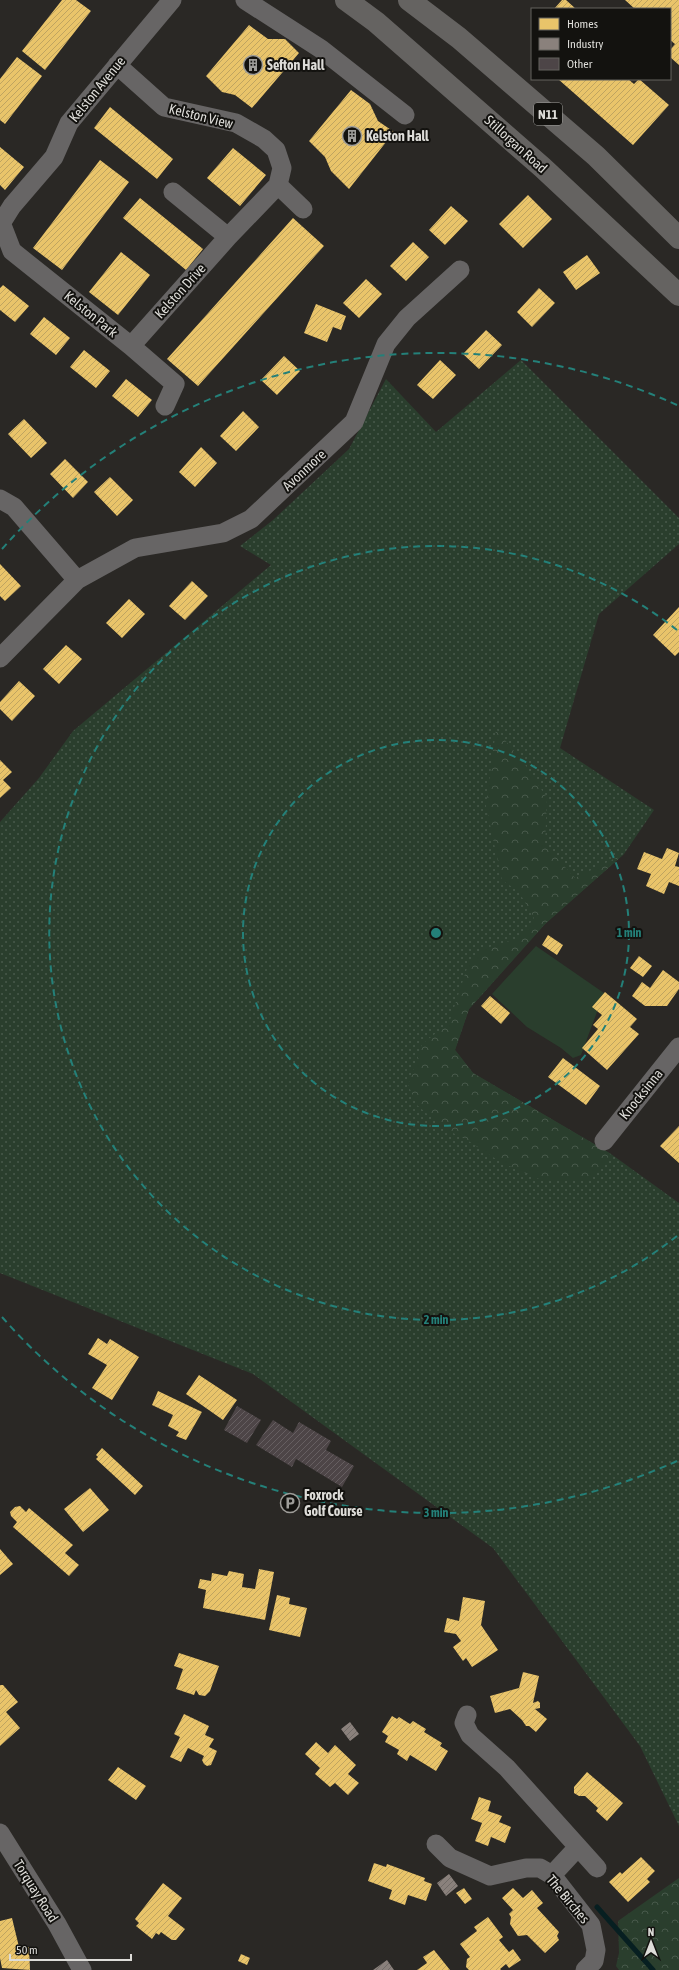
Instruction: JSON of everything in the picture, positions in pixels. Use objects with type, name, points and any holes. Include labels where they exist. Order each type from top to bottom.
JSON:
[{"type":"highway","name":"Stillorgan Road","points":[[346,0],[382,27],[542,167],[679,295]]},
{"type":"highway","name":"N11","points":[[409,0],[459,38],[596,156],[679,238]]},
{"type":"street","name":"Kelston Avenue","points":[[1,221],[54,157],[69,123],[172,0]]},
{"type":"street","points":[[245,0],[321,49],[405,116]]},
{"type":"street","name":"Kelston View","points":[[117,65],[164,107],[236,123],[264,139],[276,150],[282,168],[278,185]]},
{"type":"street","points":[[278,185],[304,209]]},
{"type":"street","name":"Kelston Drive","points":[[131,346],[228,237],[278,185]]},
{"type":"street","points":[[173,192],[228,237]]},
{"type":"street","name":"Kelston Park","points":[[1,221],[12,251],[131,346],[175,384],[165,406]]},
{"type":"street","name":"Avonmore","points":[[0,658],[77,580],[135,548],[223,533],[251,519],[354,422],[386,344],[407,318],[460,270]]},
{"type":"street","points":[[0,499],[14,507],[77,580]]},
{"type":"street","name":"Knocksinna","points":[[604,1141],[679,1047]]},
{"type":"street","points":[[467,1715],[464,1723],[470,1735],[505,1766],[597,1868]]},
{"type":"street","name":"Torquay Road","points":[[0,1834],[57,1924],[82,1970]]},
{"type":"street","name":"The Birches","points":[[436,1844],[450,1858],[490,1876],[526,1868],[540,1868],[552,1875],[591,1925],[596,1950],[594,1961],[585,1970]]},
{"type":"street","points":[[552,1875],[578,1847]]},
{"type":"green space","name":"Foxrock Golf Course","points":[[521,360],[679,518],[679,544],[599,614],[560,748],[654,810],[624,854],[545,924],[469,1009],[455,1050],[473,1073],[611,1154],[679,1203],[679,1826],[640,1746],[493,1548],[253,1374],[0,1273],[0,822],[39,778],[73,731],[271,565],[240,546],[273,520],[349,449],[386,379],[436,432]]},
{"type":"green space","points":[[496,729],[526,766],[547,798],[545,845],[575,878],[624,854],[545,924],[469,1009],[455,1050],[473,1073],[611,1154],[590,1180],[539,1179],[502,1163],[470,1142],[442,1127],[417,1105],[408,1085],[422,1044],[449,1023],[469,962],[483,949],[519,938],[534,918],[519,892],[502,880],[486,806]]},
{"type":"green space","points":[[536,946],[604,993],[581,1055],[573,1058],[561,1048],[527,1027],[492,994]]},
{"type":"green space","points":[[679,1878],[679,1970],[619,1970],[616,1966],[619,1953],[618,1921]]},
{"type":"building: Homes","points":[[62,0],[76,0],[91,11],[45,70],[22,51]]},
{"type":"building: Homes","points":[[562,0],[566,0],[575,8],[555,8]]},
{"type":"building: Homes","points":[[625,0],[679,0],[679,65],[671,58],[671,49],[675,44],[671,41],[671,8],[634,8]]},
{"type":"building: Homes","name":"Sefton Hall","points":[[249,25],[268,39],[285,39],[299,53],[252,108],[235,95],[222,92],[206,76]]},
{"type":"building: Homes","points":[[17,57],[42,76],[5,124],[0,120],[0,79]]},
{"type":"building: Homes","points":[[559,80],[629,80],[634,84],[640,80],[669,105],[633,145]]},
{"type":"building: Homes","name":"Kelston Hall","points":[[351,90],[370,104],[378,121],[394,132],[349,189],[331,171],[325,157],[309,141]]},
{"type":"building: Homes","points":[[110,107],[173,159],[157,179],[94,128]]},
{"type":"building: Homes","points":[[0,147],[24,167],[5,190],[0,185]]},
{"type":"building: Homes","points":[[233,148],[266,175],[240,206],[207,178]]},
{"type":"building: Homes","points":[[100,160],[129,182],[62,270],[33,248]]},
{"type":"building: Homes","points":[[528,195],[552,219],[523,248],[499,224]]},
{"type":"building: Homes","points":[[140,198],[203,249],[186,270],[123,218]]},
{"type":"building: Homes","points":[[451,206],[468,221],[445,245],[429,230]]},
{"type":"building: Homes","points":[[293,218],[324,246],[198,386],[167,359]]},
{"type":"building: Homes","points":[[413,242],[429,257],[406,281],[390,266]]},
{"type":"building: Homes","points":[[121,252],[150,275],[118,315],[89,292]]},
{"type":"building: Homes","points":[[587,255],[600,273],[576,290],[563,272]]},
{"type":"building: Homes","points":[[366,279],[382,294],[359,318],[343,303]]},
{"type":"building: Homes","points":[[3,285],[29,306],[15,322],[0,310],[0,288]]},
{"type":"building: Homes","points":[[539,288],[555,303],[532,327],[517,312]]},
{"type":"building: Homes","points":[[316,304],[346,316],[341,330],[333,327],[327,342],[304,333]]},
{"type":"building: Homes","points":[[44,317],[70,338],[56,355],[30,334]]},
{"type":"building: Homes","points":[[486,330],[502,345],[479,369],[463,354]]},
{"type":"building: Homes","points":[[84,350],[110,371],[96,388],[70,367]]},
{"type":"building: Homes","points":[[284,356],[300,371],[277,395],[261,380]]},
{"type":"building: Homes","points":[[440,360],[456,375],[433,399],[417,385]]},
{"type":"building: Homes","points":[[126,379],[152,400],[138,417],[112,396]]},
{"type":"building: Homes","points":[[243,411],[259,427],[236,451],[220,436]]},
{"type":"building: Homes","points":[[24,419],[47,443],[31,458],[8,434]]},
{"type":"building: Homes","points":[[201,447],[217,463],[195,487],[179,472]]},
{"type":"building: Homes","points":[[65,459],[88,482],[73,498],[50,474]]},
{"type":"building: Homes","points":[[110,477],[133,500],[117,516],[94,492]]},
{"type":"building: Homes","points":[[0,564],[21,586],[5,601],[0,596]]},
{"type":"building: Homes","points":[[192,581],[208,596],[185,620],[169,606]]},
{"type":"building: Homes","points":[[129,599],[145,614],[122,638],[106,623]]},
{"type":"building: Homes","points":[[679,607],[679,652],[675,656],[653,635]]},
{"type":"building: Homes","points":[[66,645],[82,659],[59,684],[43,669]]},
{"type":"building: Homes","points":[[19,681],[35,696],[12,721],[0,709],[0,702]]},
{"type":"building: Homes","points":[[0,760],[12,772],[3,780],[11,788],[0,798]]},
{"type":"building: Homes","points":[[667,848],[679,853],[675,866],[679,867],[679,886],[669,882],[664,894],[646,886],[651,874],[637,869],[644,852],[662,859]]},
{"type":"building: Homes","points":[[548,935],[563,945],[557,955],[542,945]]},
{"type":"building: Homes","points":[[639,956],[652,966],[643,977],[630,968]]},
{"type":"building: Homes","points":[[663,970],[679,982],[679,989],[667,1006],[645,1006],[632,996],[642,982],[650,988]]},
{"type":"building: Homes","points":[[605,992],[637,1019],[630,1027],[639,1034],[607,1070],[582,1048],[598,1029],[593,1025],[602,1015],[592,1007]]},
{"type":"building: Homes","points":[[490,996],[510,1013],[501,1024],[481,1006]]},
{"type":"building: Homes","points":[[563,1058],[600,1086],[586,1105],[548,1077]]},
{"type":"building: Homes","points":[[679,1126],[679,1163],[660,1146]]},
{"type":"building: Homes","points":[[98,1338],[107,1344],[110,1339],[139,1357],[112,1400],[92,1388],[107,1365],[88,1354]]},
{"type":"building: Homes","points":[[199,1375],[237,1400],[223,1420],[186,1394]]},
{"type":"building: Homes","points":[[158,1391],[202,1412],[186,1440],[176,1436],[179,1432],[168,1426],[173,1415],[152,1405]]},
{"type":"building: Homes","points":[[102,1448],[143,1486],[135,1495],[96,1459],[98,1457],[96,1455]]},
{"type":"building: Homes","points":[[90,1488],[109,1510],[83,1532],[64,1509]]},
{"type":"building: Homes","points":[[20,1506],[26,1512],[29,1508],[73,1545],[65,1553],[79,1565],[69,1576],[13,1527],[17,1522],[11,1516],[10,1512],[15,1507]]},
{"type":"building: Homes","points":[[0,1549],[13,1564],[0,1575]]},
{"type":"building: Homes","points":[[259,1569],[274,1572],[265,1620],[203,1608],[206,1590],[198,1588],[200,1579],[211,1581],[212,1573],[227,1576],[229,1571],[244,1574],[242,1587],[255,1589]]},
{"type":"building: Homes","points":[[277,1595],[290,1598],[289,1604],[307,1608],[300,1637],[269,1630]]},
{"type":"building: Homes","points":[[463,1597],[485,1601],[481,1625],[498,1650],[472,1667],[466,1658],[463,1661],[453,1647],[461,1641],[456,1634],[444,1632],[447,1618],[459,1621]]},
{"type":"building: Homes","points":[[179,1653],[219,1666],[210,1691],[205,1696],[199,1695],[196,1690],[194,1695],[176,1689],[183,1669],[174,1666]]},
{"type":"building: Homes","points":[[523,1672],[539,1676],[533,1703],[538,1701],[540,1703],[540,1708],[535,1709],[547,1719],[536,1732],[529,1726],[526,1726],[510,1709],[495,1713],[490,1696],[519,1688]]},
{"type":"building: Homes","points":[[0,1685],[3,1685],[18,1702],[6,1712],[20,1728],[0,1746]]},
{"type":"building: Homes","points":[[184,1714],[209,1726],[205,1735],[214,1739],[209,1747],[217,1751],[211,1765],[207,1766],[204,1764],[202,1760],[204,1756],[188,1748],[181,1762],[170,1757],[180,1737],[174,1734]]},
{"type":"building: Homes","points":[[392,1716],[397,1719],[399,1717],[410,1724],[413,1721],[426,1729],[424,1732],[442,1743],[440,1746],[448,1751],[436,1771],[410,1755],[407,1761],[397,1754],[399,1750],[385,1742],[388,1736],[382,1732]]},
{"type":"building: Homes","points":[[316,1742],[328,1753],[335,1745],[356,1765],[348,1774],[359,1783],[348,1795],[335,1783],[330,1787],[315,1774],[320,1768],[305,1754]]},
{"type":"building: Homes","points":[[118,1767],[146,1786],[136,1800],[108,1780]]},
{"type":"building: Homes","points":[[587,1772],[623,1803],[607,1821],[596,1811],[598,1808],[585,1796],[579,1796],[574,1793],[574,1787]]},
{"type":"building: Homes","points":[[479,1797],[491,1801],[488,1811],[502,1816],[499,1822],[511,1827],[505,1843],[491,1837],[488,1846],[475,1841],[482,1823],[471,1819]]},
{"type":"building: Homes","points":[[641,1857],[655,1871],[647,1879],[650,1882],[628,1902],[609,1882],[620,1872],[622,1874]]},
{"type":"building: Homes","points":[[374,1863],[386,1867],[387,1864],[425,1878],[424,1881],[432,1884],[426,1901],[408,1895],[405,1905],[389,1899],[392,1890],[368,1881]]},
{"type":"building: Homes","points":[[163,1883],[182,1898],[168,1916],[185,1929],[176,1940],[172,1940],[161,1932],[159,1935],[156,1933],[152,1939],[136,1926],[139,1923],[135,1919]]},
{"type":"building: Homes","points":[[464,1888],[472,1899],[465,1904],[456,1893]]},
{"type":"building: Homes","points":[[513,1888],[523,1898],[532,1890],[543,1903],[537,1908],[559,1932],[557,1936],[559,1940],[545,1953],[527,1935],[518,1936],[510,1924],[511,1917],[509,1914],[513,1910],[502,1898]]},
{"type":"building: Homes","points":[[488,1917],[503,1937],[499,1940],[509,1952],[513,1949],[521,1960],[509,1968],[506,1964],[500,1969],[501,1970],[469,1970],[466,1967],[467,1959],[470,1957],[460,1944],[477,1931],[474,1927]]},
{"type":"building: Homes","points":[[12,1918],[19,1947],[29,1947],[30,1970],[2,1968],[0,1958],[0,1921]]},
{"type":"building: Homes","points":[[434,1950],[450,1970],[417,1970],[427,1963],[423,1957]]},
{"type":"building: Homes","points":[[241,1954],[250,1958],[247,1965],[238,1961]]},
{"type":"building: Industry","points":[[350,1722],[359,1734],[350,1741],[341,1729]]},
{"type":"building: Industry","points":[[449,1874],[458,1886],[446,1896],[437,1883]]},
{"type":"building: Industry","points":[[387,1960],[394,1970],[373,1970]]},
{"type":"building: Other","points":[[237,1406],[261,1420],[247,1443],[224,1430]]},
{"type":"building: Other","points":[[273,1420],[293,1433],[299,1422],[331,1441],[326,1450],[354,1466],[342,1487],[296,1459],[292,1467],[256,1445]]},
{"type":"waterway","points":[[597,1907],[653,1970]]},
{"type":"place","name":"Sefton Hall","points":[[253,65]]},
{"type":"place","name":"Kelston Hall","points":[[352,136]]},
{"type":"place","name":"Foxrock Golf Course","points":[[290,1503]]}]
